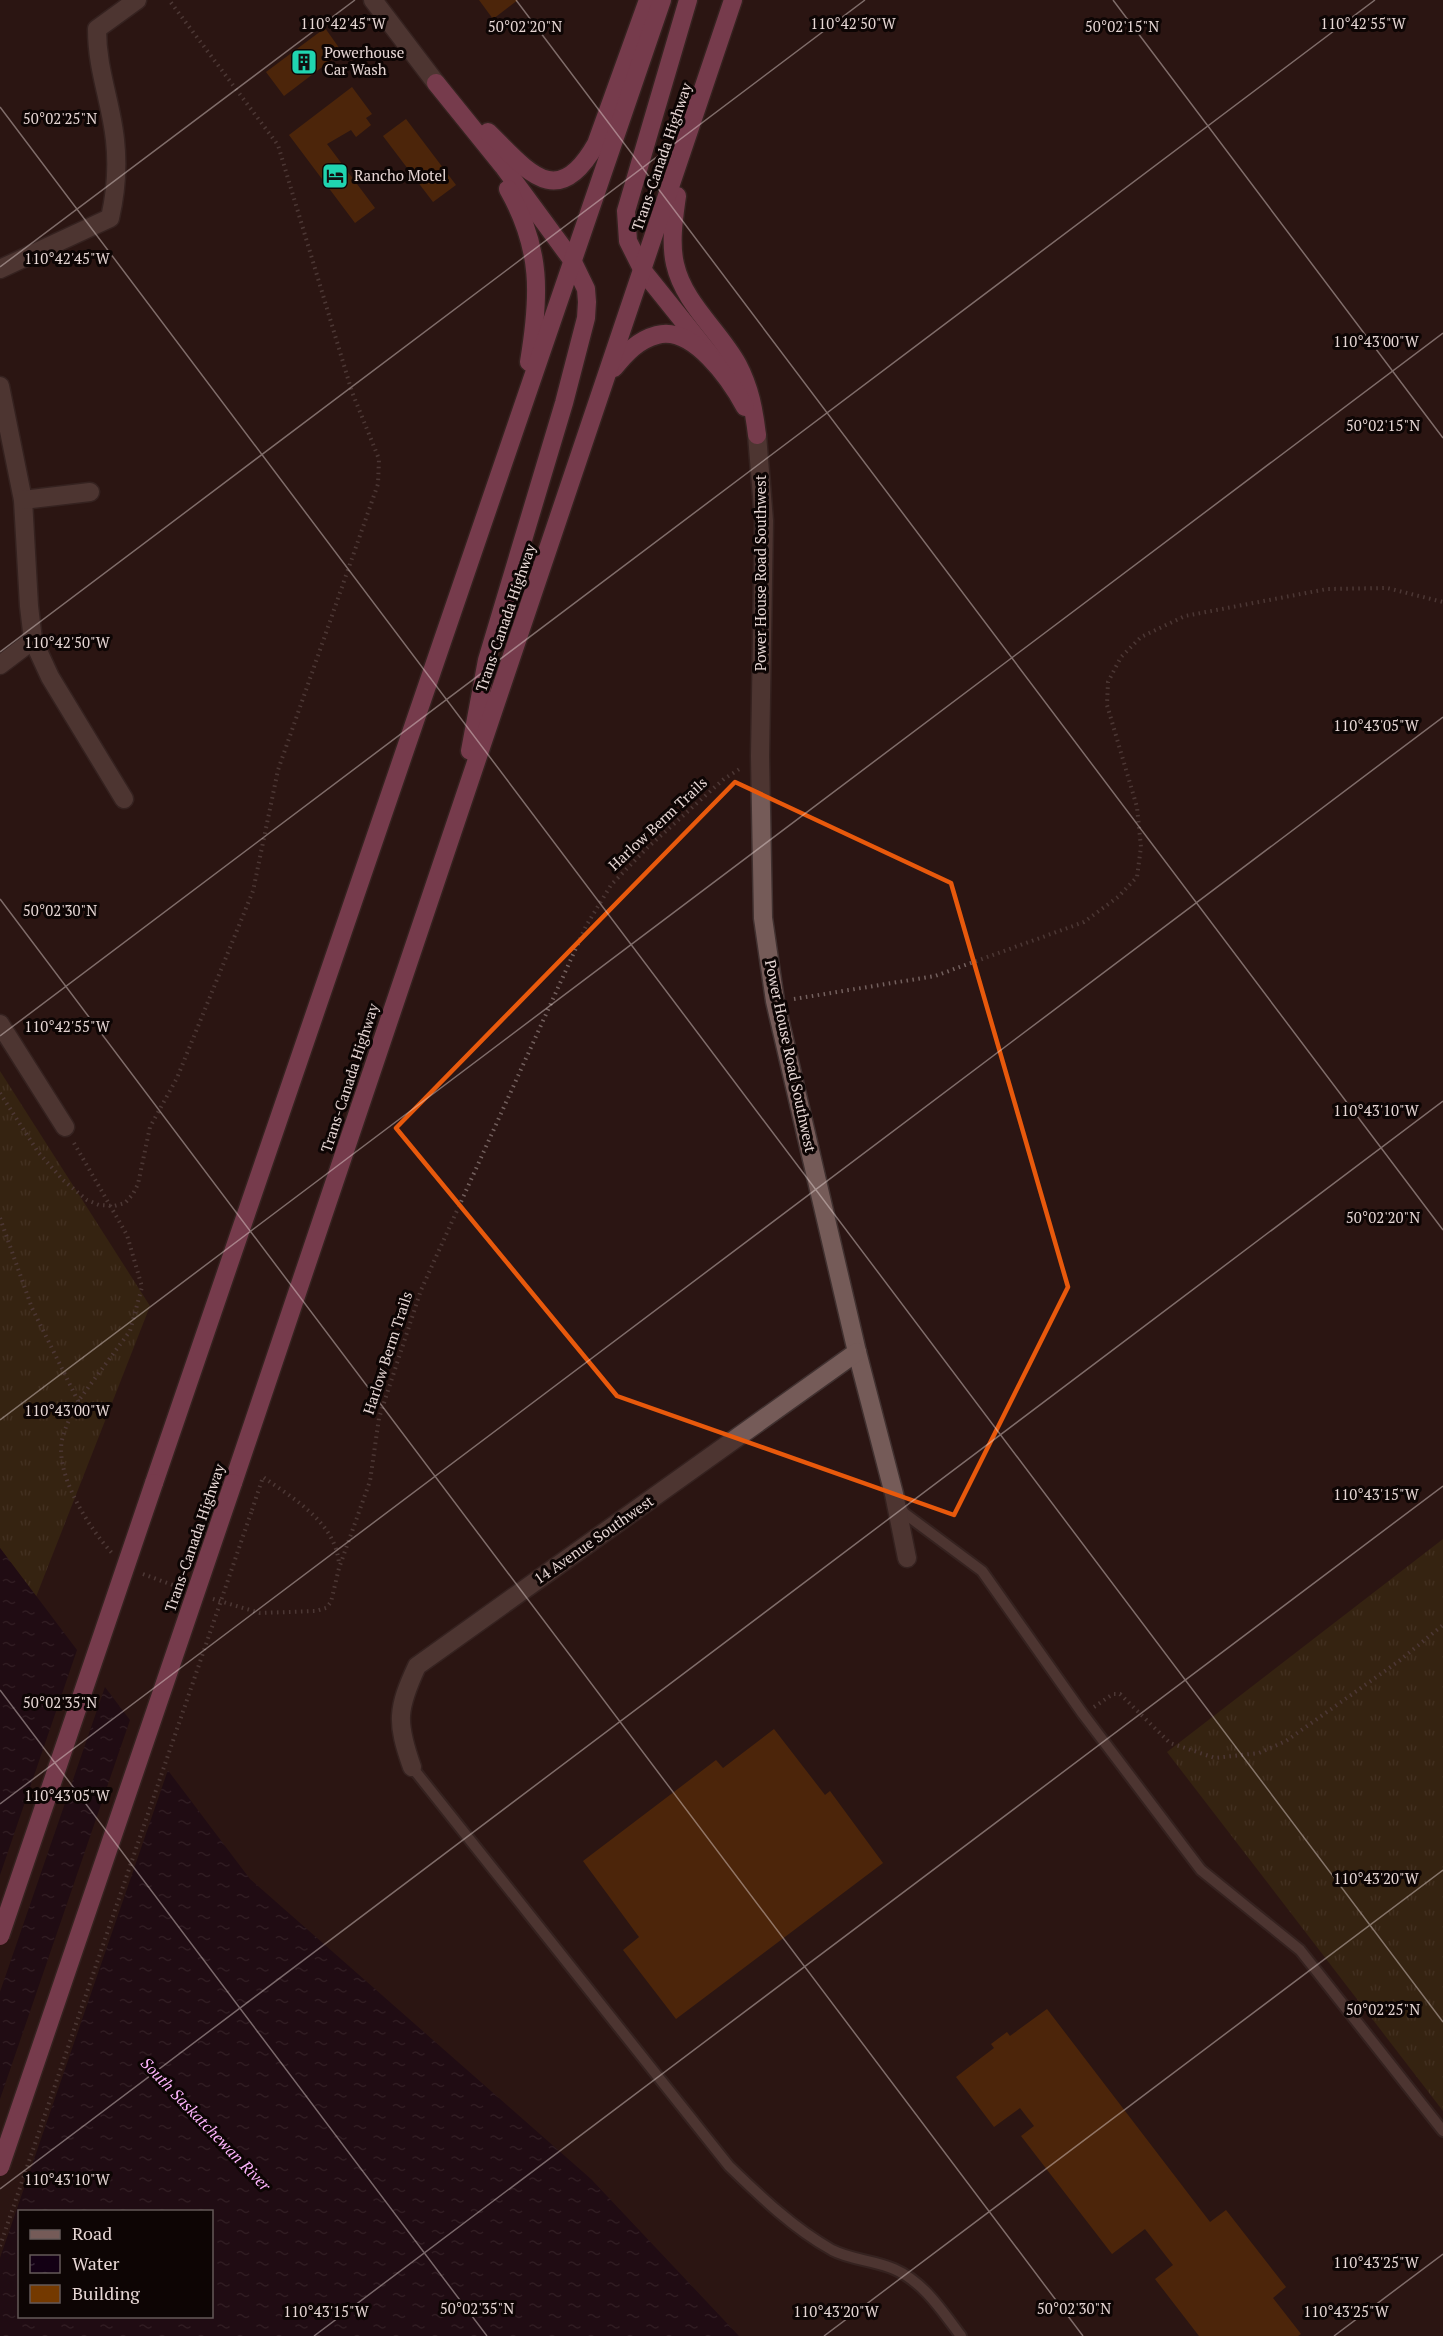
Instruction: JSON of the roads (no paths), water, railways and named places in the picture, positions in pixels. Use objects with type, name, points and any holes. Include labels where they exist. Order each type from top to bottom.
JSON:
[{"type":"highway","points":[[436,83],[526,170],[551,181],[562,180],[574,175],[585,164],[596,144],[648,0]]},
{"type":"highway","points":[[0,1936],[662,0]]},
{"type":"highway","points":[[688,0],[626,212],[628,241],[643,271],[724,372],[746,408],[757,435]]},
{"type":"highway","name":"Trans-Canada Highway","points":[[0,2167],[734,0]]},
{"type":"highway","points":[[436,83],[572,260],[586,289],[586,318],[564,403],[487,660],[459,811]]},
{"type":"highway","points":[[436,83],[502,179],[521,213],[534,250],[537,299],[520,417]]},
{"type":"highway","points":[[682,154],[672,245],[675,265],[692,302],[737,364],[753,405],[757,435]]},
{"type":"highway","points":[[608,373],[633,346],[660,334],[675,335],[691,343],[724,372]]},
{"type":"street","points":[[0,269],[110,218],[117,188],[115,138],[97,57],[98,29],[137,0]]},
{"type":"street","points":[[373,0],[436,83]]},
{"type":"street","points":[[0,386],[24,500],[29,606],[33,640],[50,677],[124,799]]},
{"type":"street","name":"Power House Road Southwest","points":[[757,435],[764,521],[760,756],[763,918],[775,1001],[857,1353],[894,1494],[907,1558]]},
{"type":"street","points":[[24,500],[90,492]]},
{"type":"street","points":[[0,665],[33,640]]},
{"type":"street","points":[[0,1024],[65,1127]]},
{"type":"street","name":"14 Avenue Southwest","points":[[412,1767],[400,1734],[402,1699],[417,1666],[857,1353]]},
{"type":"lane","points":[[894,1494],[904,1514],[982,1571],[1083,1714],[1201,1870],[1300,1950],[1443,2131]]},
{"type":"lane","points":[[412,1767],[729,2166],[773,2209],[834,2251],[894,2269],[915,2282],[932,2296],[961,2336]]},
{"type":"water","name":"South Saskatchewan River","points":[[0,1548],[250,1879],[591,2179],[739,2336],[0,2336]]},
{"type":"place","name":"Powerhouse Car Wash","points":[[304,62]]},
{"type":"place","name":"Rancho Motel","points":[[335,176]]}]
